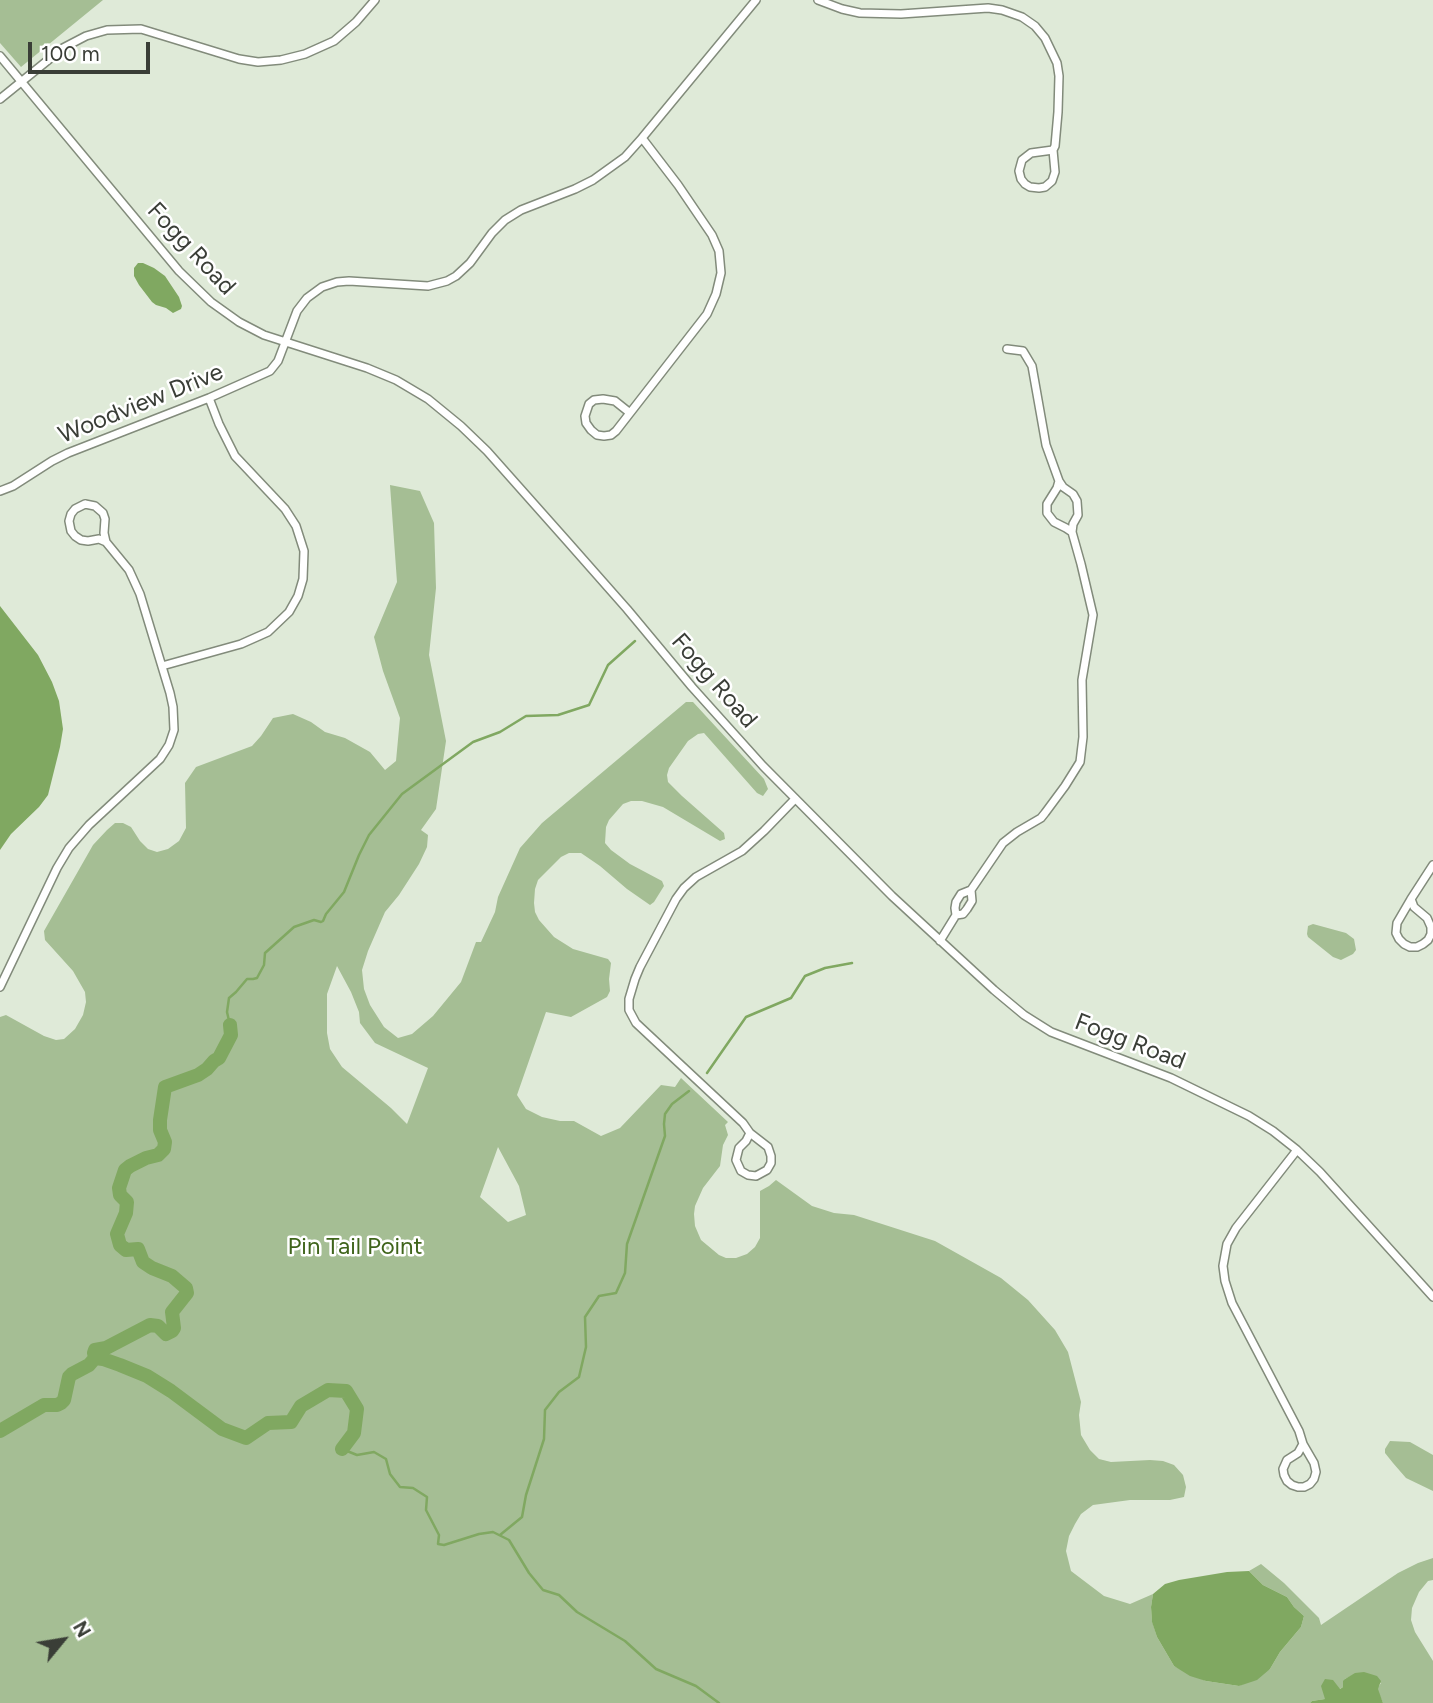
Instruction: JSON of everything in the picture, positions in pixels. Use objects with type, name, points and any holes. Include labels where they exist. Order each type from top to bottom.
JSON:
[{"type":"street","points":[[0,99],[45,61],[86,36],[115,29],[141,29],[222,55],[249,61],[270,61],[296,57],[315,50],[343,34],[375,0]]},
{"type":"street","name":"Woodview Drive","points":[[0,491],[68,453],[270,371],[278,361],[300,306],[322,287],[341,282],[428,286],[456,276],[505,220],[521,210],[593,180],[625,157],[756,0]]},
{"type":"street","points":[[818,0],[842,9],[872,14],[988,8],[1022,17],[1035,26],[1045,38],[1057,63],[1059,76],[1056,141],[1053,150],[1055,172],[1052,181],[1045,187],[1030,187],[1025,184],[1019,174],[1022,160],[1031,153],[1053,150]]},
{"type":"street","name":"Fogg Road","points":[[0,56],[195,287],[218,308],[254,330],[386,375],[418,392],[451,417],[496,461],[707,704],[795,799],[940,942],[994,990],[1036,1024],[1062,1037],[1152,1070],[1266,1126],[1297,1150],[1433,1297]]},
{"type":"street","points":[[631,413],[615,401],[600,399],[589,404],[585,419],[594,433],[600,436],[616,431],[631,413],[703,319],[716,294],[721,272],[719,251],[712,235],[642,138]]},
{"type":"street","points":[[940,942],[956,915],[954,908],[961,894],[971,890],[1003,843],[1041,818],[1065,786],[1080,762],[1083,737],[1082,680],[1093,615],[1072,532],[1078,514],[1077,501],[1059,481],[1046,445],[1032,366],[1023,351],[1007,349]]},
{"type":"street","points":[[162,666],[241,644],[268,632],[283,619],[294,604],[304,574],[304,551],[296,526],[285,509],[235,456],[209,398]]},
{"type":"street","points":[[1059,481],[1058,488],[1047,504],[1047,513],[1054,522],[1072,532]]},
{"type":"street","points":[[0,987],[69,848],[89,825],[153,766],[169,745],[174,730],[173,707],[136,585],[124,563],[106,542],[99,539],[85,541],[73,534],[69,521],[75,509],[88,504],[101,510],[105,519],[106,542]]},
{"type":"street","points":[[750,1133],[738,1148],[736,1160],[741,1171],[756,1176],[767,1170],[771,1163],[768,1147],[750,1133],[743,1123],[636,1023],[629,1010],[629,999],[635,979],[684,888],[696,877],[742,851],[795,799]]},
{"type":"street","points":[[1410,899],[1432,927],[1428,940],[1417,947],[1410,947],[1399,939],[1396,933],[1397,923],[1410,899],[1433,866]]},
{"type":"street","points":[[956,915],[962,914],[972,901],[971,890]]},
{"type":"street","points":[[1297,1150],[1236,1228],[1227,1244],[1223,1266],[1232,1303],[1314,1463],[1314,1479],[1310,1484],[1298,1487],[1287,1481],[1283,1469],[1287,1460],[1298,1453],[1303,1444]]},
{"type":"green space","points":[[0,0],[103,0],[21,67],[0,43]]},
{"type":"green space","name":"Pin Tail Point","points":[[390,485],[420,491],[434,523],[436,588],[429,655],[446,741],[436,809],[421,830],[428,835],[427,847],[399,895],[385,912],[362,970],[364,989],[370,1005],[384,1027],[398,1038],[412,1034],[433,1016],[461,982],[476,942],[481,942],[495,912],[498,897],[520,848],[542,823],[686,702],[693,702],[764,779],[768,789],[763,796],[757,793],[704,733],[698,734],[688,741],[669,768],[668,782],[724,833],[725,839],[720,841],[663,807],[631,801],[623,804],[609,820],[605,843],[630,864],[662,881],[664,886],[654,902],[650,905],[581,853],[569,853],[561,857],[538,880],[534,903],[539,920],[554,937],[573,949],[608,959],[611,963],[610,991],[607,997],[571,1017],[546,1012],[517,1095],[526,1109],[542,1117],[574,1121],[601,1136],[620,1128],[661,1085],[675,1087],[681,1078],[728,1122],[725,1125],[728,1135],[723,1145],[720,1166],[703,1188],[694,1214],[695,1226],[701,1240],[719,1255],[736,1258],[755,1247],[760,1238],[760,1191],[776,1180],[812,1206],[834,1213],[854,1215],[935,1241],[1001,1278],[1028,1300],[1055,1330],[1068,1352],[1081,1402],[1081,1435],[1090,1450],[1099,1459],[1111,1462],[1163,1461],[1174,1465],[1183,1475],[1186,1487],[1184,1497],[1093,1505],[1081,1514],[1075,1524],[1066,1551],[1071,1571],[1104,1596],[1130,1604],[1153,1594],[1152,1621],[1157,1637],[1174,1666],[1206,1681],[1239,1686],[1270,1669],[1301,1627],[1304,1616],[1287,1597],[1263,1585],[1249,1571],[1261,1564],[1319,1618],[1321,1625],[1398,1573],[1433,1558],[1433,1580],[1428,1581],[1419,1592],[1412,1608],[1411,1620],[1415,1632],[1433,1661],[1433,1703],[1383,1703],[1377,1689],[1381,1683],[1353,1675],[1345,1679],[1343,1687],[1325,1699],[1310,1703],[0,1703],[0,1017],[6,1015],[56,1040],[64,1039],[75,1029],[83,1015],[85,992],[73,971],[45,940],[44,931],[93,845],[115,823],[131,827],[148,849],[157,852],[168,849],[179,841],[186,828],[185,783],[196,767],[252,746],[273,718],[293,714],[370,752],[385,770],[396,761],[400,718],[374,637],[397,582]],"holes":[[[337,966],[351,992],[359,1012],[360,1023],[375,1043],[428,1068],[407,1124],[342,1067],[330,1049],[327,1033],[327,994]],[[498,1147],[519,1186],[526,1215],[508,1222],[480,1197]]]},
{"type":"green space","points":[[1313,924],[1346,933],[1354,939],[1356,950],[1341,960],[1333,957],[1308,937],[1308,926]]},
{"type":"green space","points":[[1390,1441],[1410,1442],[1433,1455],[1433,1491],[1406,1478],[1393,1463],[1385,1453]]},
{"type":"shaded area","points":[[138,263],[154,268],[165,276],[179,297],[181,309],[173,313],[152,302],[134,276],[134,268]]},
{"type":"shaded area","points":[[0,606],[38,655],[52,682],[59,701],[63,729],[48,795],[11,834],[0,850]]},
{"type":"shaded area","points":[[1249,1571],[1263,1585],[1287,1597],[1304,1616],[1301,1627],[1270,1669],[1257,1680],[1239,1686],[1206,1681],[1190,1676],[1174,1666],[1157,1637],[1152,1622],[1153,1594],[1165,1584],[1179,1580]]},
{"type":"shaded area","points":[[1364,1672],[1377,1676],[1381,1681],[1378,1689],[1383,1703],[1310,1703],[1325,1699],[1321,1686],[1325,1679],[1333,1680],[1340,1689],[1345,1679],[1355,1673]]},
{"type":"waterway","points":[[230,1025],[227,1012],[229,998],[247,979],[257,978],[264,965],[265,953],[294,927],[314,920],[323,921],[344,892],[369,835],[402,794],[473,742],[500,732],[526,716],[558,715],[589,705],[608,665],[635,641]]},
{"type":"waterway","points":[[707,1073],[746,1017],[791,998],[805,976],[825,968],[852,963]]},
{"type":"waterway","points":[[0,1431],[44,1405],[61,1403],[69,1377],[89,1365],[95,1358],[95,1350],[106,1348],[150,1325],[158,1326],[166,1334],[174,1328],[172,1312],[187,1293],[186,1288],[172,1276],[143,1262],[138,1249],[126,1250],[120,1245],[117,1234],[126,1213],[127,1202],[120,1195],[119,1188],[125,1170],[146,1158],[158,1155],[164,1149],[160,1120],[165,1087],[198,1075],[219,1058],[231,1035],[230,1025]]},
{"type":"waterway","points":[[500,1535],[522,1517],[526,1495],[544,1439],[545,1410],[559,1392],[579,1377],[586,1347],[585,1317],[599,1296],[616,1293],[625,1273],[627,1244],[665,1136],[665,1114],[672,1104],[689,1091]]},
{"type":"waterway","points":[[95,1358],[147,1376],[222,1429],[246,1438],[268,1423],[291,1422],[301,1406],[328,1390],[346,1391],[357,1409],[354,1433],[342,1449]]},
{"type":"waterway","points":[[342,1449],[357,1455],[374,1452],[386,1459],[390,1474],[400,1487],[413,1488],[427,1497],[426,1510],[439,1535],[438,1544],[444,1545],[493,1532],[509,1540],[543,1590],[559,1595],[577,1612],[625,1641],[656,1669],[696,1686],[719,1703]]}]
